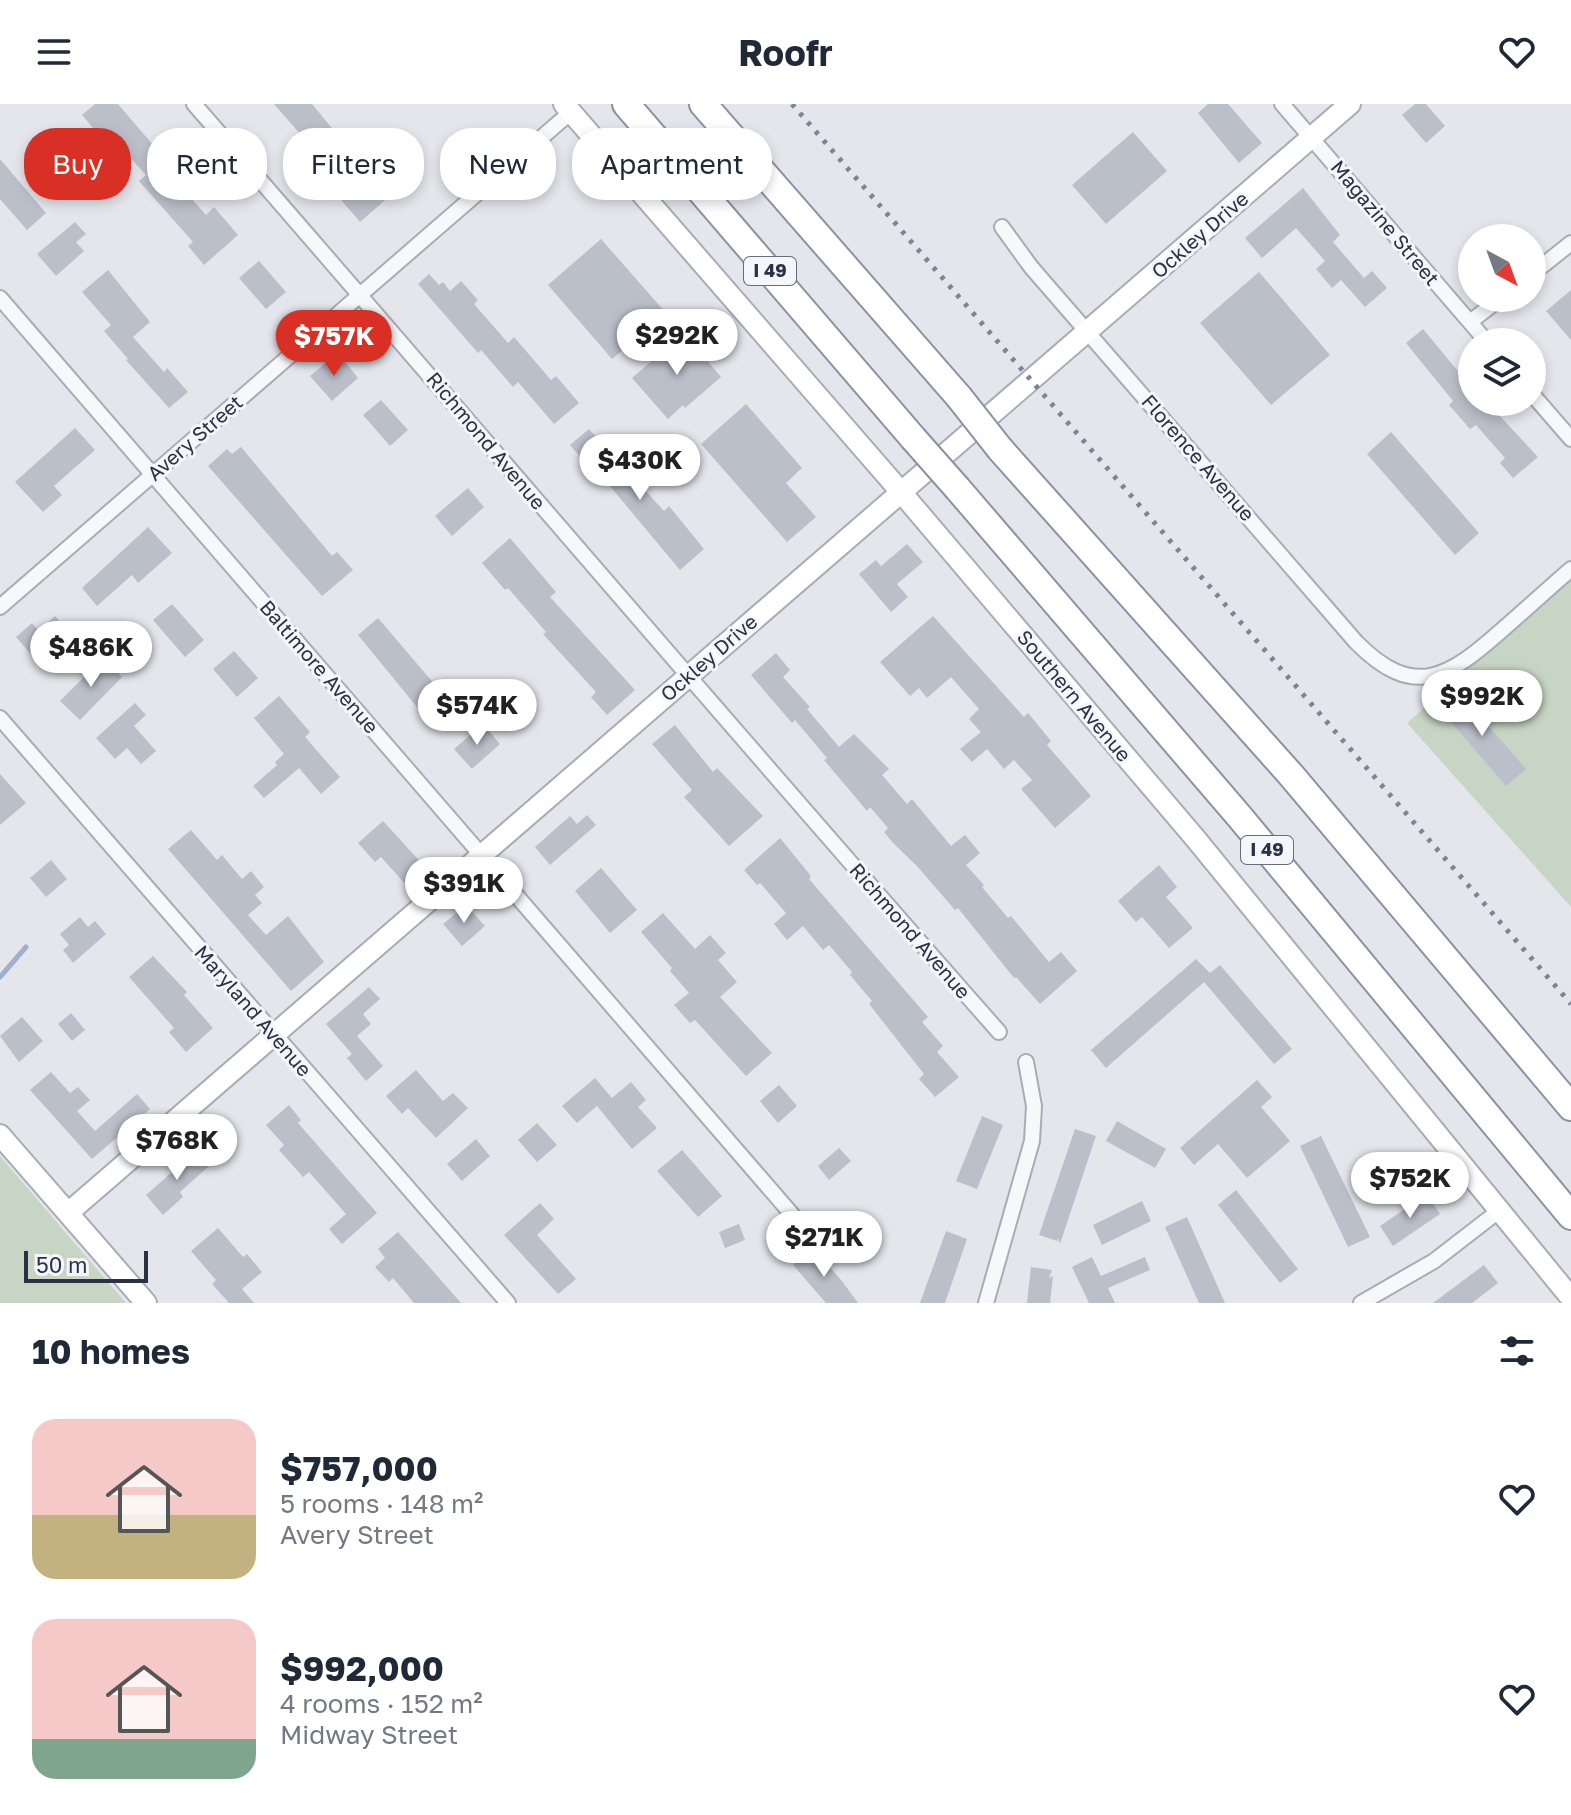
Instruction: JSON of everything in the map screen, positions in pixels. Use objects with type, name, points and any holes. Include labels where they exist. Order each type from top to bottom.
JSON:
[{"type":"highway","name":"I 49","points":[[626,104],[1239,816],[1571,1216]]},
{"type":"highway","points":[[703,104],[959,397],[1000,449],[1291,775],[1571,1107]]},
{"type":"street","name":"Richmond Avenue","points":[[194,104],[361,294],[687,676],[999,1032]]},
{"type":"street","name":"Magazine Street","points":[[1282,104],[1475,328]]},
{"type":"street","name":"Ockley Drive","points":[[68,1213],[1350,104]]},
{"type":"street","name":"Avery Street","points":[[0,607],[361,294],[568,108]]},
{"type":"street","name":"Southern Avenue","points":[[568,108],[901,492],[1214,861],[1571,1298]]},
{"type":"street","name":"Florence Avenue","points":[[1002,227],[1031,267],[1356,642],[1386,668],[1406,675],[1442,674],[1463,664],[1571,569]]},
{"type":"street","points":[[1546,263],[1571,243]]},
{"type":"street","name":"Baltimore Avenue","points":[[0,298],[795,1218]]},
{"type":"street","points":[[1470,322],[1483,312]]},
{"type":"street","points":[[1546,410],[1571,439]]},
{"type":"street","name":"Maryland Avenue","points":[[0,718],[508,1303]]},
{"type":"street","points":[[986,1303],[1032,1141],[1034,1106],[1026,1062]]},
{"type":"street","points":[[0,1135],[146,1303]]},
{"type":"street","points":[[1361,1303],[1434,1261],[1500,1210]]},
{"type":"green space","points":[[1571,578],[1571,907],[1407,723]]},
{"type":"green space","points":[[0,1156],[126,1303],[0,1303]]},
{"type":"building","points":[[95,104],[118,104],[147,138],[147,190],[139,181],[146,175],[131,159],[131,128],[93,128],[82,115]]},
{"type":"building","points":[[274,104],[312,104],[332,128],[295,128]]},
{"type":"building","points":[[1208,104],[1228,104],[1262,143],[1239,163],[1198,113]]},
{"type":"building","points":[[1415,104],[1426,104],[1445,126],[1426,143],[1402,115]]},
{"type":"building","points":[[1133,132],[1167,171],[1106,224],[1072,185]]},
{"type":"building","points":[[0,159],[24,187],[24,200],[35,200],[46,213],[27,230],[0,199]]},
{"type":"building","points":[[1303,188],[1340,235],[1333,242],[1364,278],[1372,271],[1387,288],[1365,307],[1341,280],[1332,288],[1316,269],[1325,261],[1296,228],[1262,258],[1245,238]]},
{"type":"building","points":[[156,200],[193,200],[206,215],[214,207],[238,235],[204,265],[188,246],[193,242]]},
{"type":"building","points":[[341,200],[385,200],[360,222]]},
{"type":"building","points":[[75,222],[86,234],[76,242],[84,251],[56,276],[37,254]]},
{"type":"building","points":[[601,239],[666,313],[612,359],[548,285]]},
{"type":"building","points":[[259,261],[286,292],[266,309],[239,278]]},
{"type":"building","points":[[108,270],[150,322],[133,337],[164,372],[167,368],[188,392],[169,408],[104,331],[111,325],[82,292]]},
{"type":"building","points":[[1259,272],[1330,355],[1271,405],[1200,323]]},
{"type":"building","points":[[429,274],[439,285],[443,282],[450,291],[461,281],[478,300],[474,304],[508,343],[514,337],[551,380],[556,376],[579,403],[554,424],[518,382],[513,387],[481,350],[478,353],[418,284]]},
{"type":"building","points":[[1571,290],[1571,340],[1546,311]]},
{"type":"building","points":[[1423,329],[1458,371],[1458,415],[1449,405],[1453,401],[1406,343]]},
{"type":"building","points":[[684,333],[721,377],[668,419],[632,378]]},
{"type":"building","points":[[341,357],[358,378],[332,401],[310,376],[328,361],[332,365]]},
{"type":"building","points":[[381,400],[408,430],[390,446],[363,415]]},
{"type":"building","points":[[746,404],[802,468],[786,483],[816,517],[787,542],[701,444]]},
{"type":"building","points":[[1459,416],[1500,416],[1538,457],[1513,478],[1500,463],[1505,458],[1476,425],[1470,429]]},
{"type":"building","points":[[75,428],[95,450],[54,486],[62,495],[43,512],[15,482]]},
{"type":"building","points":[[589,429],[664,511],[669,506],[704,549],[680,570],[599,473],[596,475],[570,445]]},
{"type":"building","points":[[1391,432],[1479,533],[1455,555],[1367,454]]},
{"type":"building","points":[[241,447],[332,556],[337,552],[353,570],[322,596],[208,466],[227,449],[232,454]]},
{"type":"building","points":[[468,488],[484,507],[452,536],[435,516]]},
{"type":"building","points":[[148,527],[172,553],[138,583],[132,575],[97,606],[82,588]]},
{"type":"building","points":[[510,538],[556,592],[550,597],[635,690],[607,715],[591,697],[596,692],[543,634],[546,632],[508,588],[505,590],[482,563]]},
{"type":"building","points":[[907,544],[923,562],[897,584],[908,597],[891,612],[859,574],[876,560],[881,566]]},
{"type":"building","points":[[172,604],[204,640],[185,657],[153,620]]},
{"type":"building","points":[[55,616],[72,636],[40,665],[16,637],[32,623],[39,631]]},
{"type":"building","points":[[933,616],[1024,717],[1028,713],[1051,741],[1047,745],[1091,796],[1055,828],[1021,789],[1032,780],[1014,760],[1004,769],[987,749],[972,762],[960,749],[981,732],[969,719],[979,709],[951,677],[927,698],[919,688],[910,696],[880,662]]},
{"type":"building","points":[[378,618],[442,693],[421,712],[358,635]]},
{"type":"building","points":[[234,651],[258,678],[237,697],[213,669]]},
{"type":"building","points":[[776,653],[790,670],[783,677],[839,747],[854,734],[889,769],[882,775],[907,804],[912,799],[951,846],[965,835],[980,853],[966,865],[984,885],[982,887],[1049,962],[1061,952],[1077,971],[1040,1004],[1014,978],[958,908],[955,910],[894,844],[884,832],[888,828],[870,807],[867,811],[795,720],[792,723],[751,675]]},
{"type":"building","points":[[103,658],[122,677],[80,720],[60,701]]},
{"type":"building","points":[[1457,690],[1526,769],[1506,786],[1438,707]]},
{"type":"building","points":[[279,696],[310,732],[305,737],[340,777],[321,794],[299,768],[264,798],[253,786],[277,765],[275,762],[284,754],[254,718]]},
{"type":"building","points":[[135,703],[146,715],[134,726],[156,751],[141,764],[127,748],[115,759],[96,738]]},
{"type":"building","points":[[483,724],[500,744],[472,769],[454,749]]},
{"type":"building","points":[[675,725],[713,772],[717,768],[763,816],[729,846],[684,797],[692,790],[652,744]]},
{"type":"building","points":[[0,774],[26,803],[0,825]]},
{"type":"building","points":[[587,815],[596,825],[550,865],[535,847],[570,816],[577,824]]},
{"type":"building","points":[[383,821],[427,869],[407,886],[381,857],[375,862],[358,843]]},
{"type":"building","points":[[191,830],[217,860],[222,855],[242,879],[251,871],[264,887],[255,895],[262,903],[248,915],[266,935],[288,916],[324,962],[291,991],[168,849]]},
{"type":"building","points":[[780,838],[811,876],[809,879],[928,1017],[922,1022],[943,1046],[937,1052],[959,1077],[935,1097],[919,1079],[924,1074],[869,1004],[872,1001],[829,945],[823,950],[803,926],[787,940],[774,924],[786,913],[744,870]]},
{"type":"building","points":[[51,860],[67,879],[46,897],[30,878]]},
{"type":"building","points":[[1159,865],[1177,887],[1166,897],[1193,928],[1169,948],[1142,917],[1136,922],[1118,901]]},
{"type":"building","points":[[601,868],[637,910],[610,933],[575,891]]},
{"type":"building","points":[[466,905],[485,926],[462,946],[443,924]]},
{"type":"building","points":[[663,913],[695,949],[710,935],[726,953],[718,960],[737,982],[720,997],[772,1053],[746,1076],[695,1020],[690,1023],[674,1005],[689,993],[641,932]]},
{"type":"building","points":[[80,917],[88,927],[95,921],[106,934],[73,963],[63,950],[69,945],[60,934]]},
{"type":"building","points":[[153,956],[187,992],[184,995],[213,1028],[186,1052],[169,1032],[174,1028],[129,977]]},
{"type":"building","points":[[1196,959],[1210,973],[1220,965],[1292,1049],[1274,1064],[1204,982],[1106,1068],[1091,1050]]},
{"type":"building","points":[[369,987],[380,999],[363,1014],[371,1024],[357,1036],[383,1066],[366,1081],[347,1058],[352,1054],[326,1024]]},
{"type":"building","points":[[71,1013],[85,1030],[72,1041],[58,1024]]},
{"type":"building","points":[[22,1017],[43,1041],[19,1062],[0,1036]]},
{"type":"building","points":[[416,1070],[443,1101],[453,1093],[468,1108],[436,1138],[408,1108],[402,1114],[386,1096]]},
{"type":"building","points":[[51,1072],[70,1093],[78,1087],[90,1100],[77,1111],[95,1131],[137,1094],[150,1109],[92,1159],[30,1090]]},
{"type":"building","points":[[595,1078],[612,1098],[631,1082],[646,1100],[638,1107],[657,1128],[632,1149],[597,1106],[577,1123],[562,1106]]},
{"type":"building","points":[[1257,1080],[1272,1097],[1261,1107],[1290,1141],[1247,1178],[1218,1144],[1194,1165],[1180,1148]]},
{"type":"building","points":[[779,1085],[797,1106],[778,1123],[760,1101]]},
{"type":"building","points":[[289,1105],[301,1120],[298,1123],[377,1213],[342,1244],[329,1229],[346,1214],[309,1172],[303,1177],[279,1150],[284,1145],[266,1125]]},
{"type":"building","points":[[982,1116],[1003,1125],[977,1189],[956,1181]]},
{"type":"building","points":[[1117,1121],[1166,1149],[1155,1168],[1106,1141]]},
{"type":"building","points":[[537,1123],[557,1145],[537,1162],[518,1140]]},
{"type":"building","points":[[1075,1129],[1096,1136],[1060,1244],[1058,1238],[1057,1241],[1039,1235]]},
{"type":"building","points":[[1321,1136],[1370,1237],[1348,1247],[1300,1146]]},
{"type":"building","points":[[476,1139],[490,1156],[462,1181],[447,1164]]},
{"type":"building","points":[[192,1148],[208,1167],[180,1192],[183,1197],[163,1215],[146,1195],[179,1166],[176,1163]]},
{"type":"building","points":[[839,1148],[851,1161],[829,1180],[818,1166]]},
{"type":"building","points":[[682,1150],[722,1196],[698,1217],[657,1171]]},
{"type":"building","points":[[1236,1190],[1298,1269],[1280,1283],[1218,1205]]},
{"type":"building","points":[[1427,1194],[1440,1214],[1393,1246],[1380,1226]]},
{"type":"building","points":[[1142,1201],[1151,1221],[1102,1245],[1093,1225]]},
{"type":"building","points":[[540,1203],[554,1219],[537,1235],[576,1279],[558,1294],[504,1235]]},
{"type":"building","points":[[1187,1217],[1225,1303],[1199,1303],[1165,1227]]},
{"type":"building","points":[[739,1224],[745,1240],[725,1248],[719,1232]]},
{"type":"building","points":[[218,1228],[243,1257],[247,1254],[262,1272],[242,1289],[254,1303],[229,1303],[212,1284],[216,1280],[191,1251]]},
{"type":"building","points":[[946,1231],[967,1239],[945,1303],[920,1303]]},
{"type":"building","points":[[398,1232],[461,1303],[414,1303],[393,1278],[389,1282],[375,1267],[385,1258],[378,1249]]},
{"type":"building","points":[[813,1248],[858,1303],[826,1303],[793,1265]]},
{"type":"building","points":[[1092,1257],[1101,1276],[1145,1257],[1150,1270],[1108,1288],[1115,1303],[1089,1303],[1072,1267]]},
{"type":"building","points":[[1484,1265],[1498,1283],[1472,1303],[1433,1303]]},
{"type":"building","points":[[1031,1267],[1052,1270],[1049,1278],[1053,1276],[1050,1303],[1027,1303]]},
{"type":"waterway","points":[[0,977],[26,947]]},
{"type":"railway","points":[[792,104],[1571,1004]]}]
